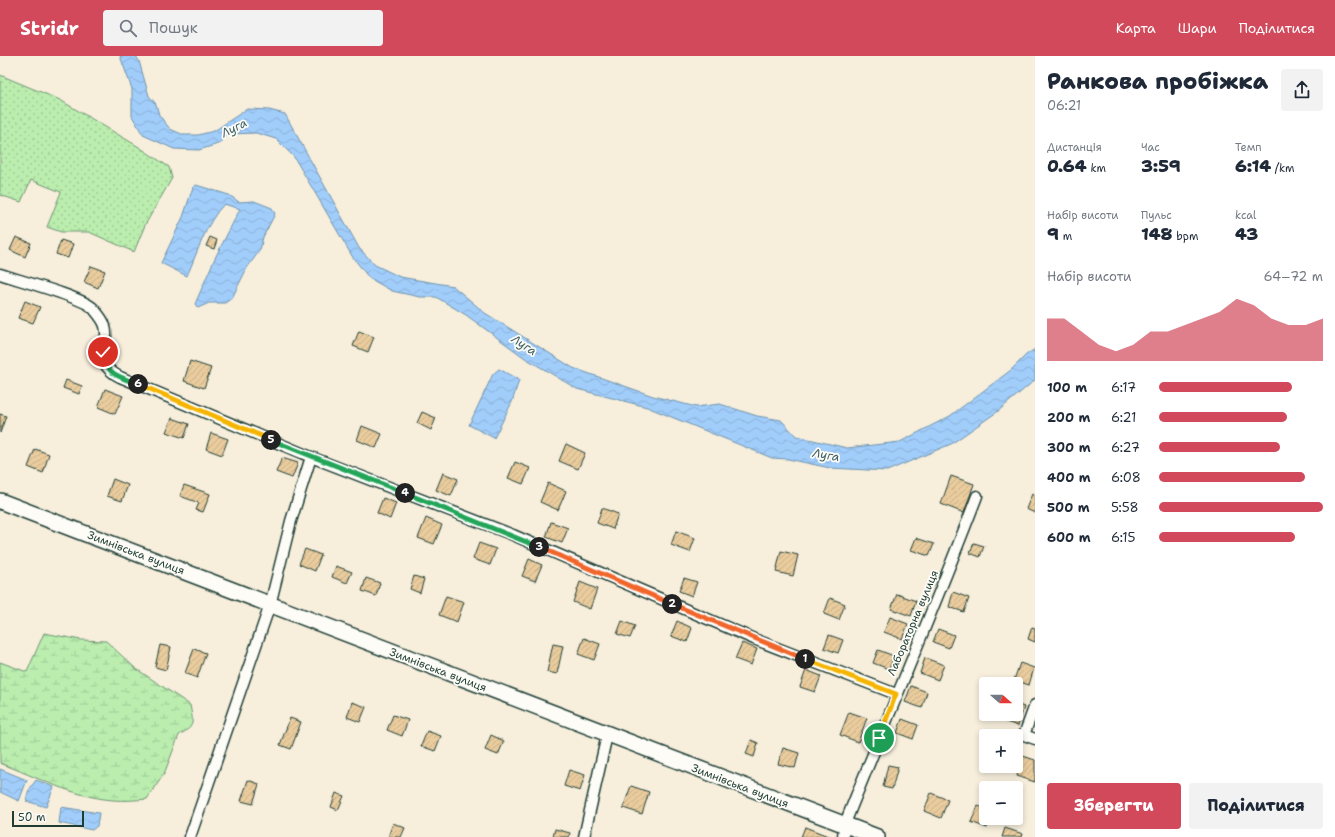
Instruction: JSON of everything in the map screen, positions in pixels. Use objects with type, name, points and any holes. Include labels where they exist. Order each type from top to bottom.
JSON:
[{"type":"main road","name":"Зимнівська вулиця","points":[[0,501],[607,735],[844,831],[877,837]]},
{"type":"street","points":[[0,274],[77,299],[91,306],[105,326],[103,352],[104,364],[110,371],[307,456],[513,535],[754,639],[896,694]]},
{"type":"street","points":[[190,837],[270,605],[307,456]]},
{"type":"street","name":"Лабораторна вулиця","points":[[844,831],[896,694],[936,602],[977,496]]},
{"type":"street","points":[[1035,705],[1024,735],[1035,739]]},
{"type":"street","points":[[584,837],[607,735]]},
{"type":"green space","points":[[0,75],[60,100],[139,147],[169,167],[172,178],[145,225],[134,252],[89,232],[61,232],[47,227],[61,192],[31,180],[21,202],[0,195]]},
{"type":"green space","points":[[44,633],[81,640],[106,641],[135,668],[190,705],[192,720],[191,726],[179,735],[164,774],[147,799],[117,800],[84,795],[55,786],[0,763],[0,662],[27,672]]},
{"type":"water","name":"Луга","points":[[120,56],[136,56],[139,61],[149,96],[156,104],[159,115],[170,129],[184,135],[198,135],[214,131],[247,109],[269,110],[285,114],[359,248],[375,265],[400,277],[453,286],[485,313],[573,368],[653,396],[696,407],[720,404],[757,416],[781,420],[796,436],[847,448],[900,442],[950,416],[1011,370],[1026,355],[1035,349],[1035,380],[997,412],[951,444],[887,471],[830,468],[788,459],[772,458],[647,407],[577,389],[525,358],[466,315],[436,297],[420,297],[392,291],[369,278],[352,256],[294,157],[276,139],[256,133],[229,134],[218,144],[199,150],[174,149],[143,135],[132,116],[132,89]]},
{"type":"water","points":[[196,185],[229,195],[239,202],[254,201],[272,208],[275,214],[263,237],[260,250],[247,268],[232,298],[225,303],[209,303],[198,308],[195,304],[214,260],[240,209],[224,204],[207,229],[187,276],[161,263],[183,217],[193,187]]},
{"type":"water","points":[[499,369],[519,380],[512,402],[494,438],[469,425],[493,374]]},
{"type":"water","points":[[0,769],[27,780],[19,801],[0,792]]},
{"type":"water","points":[[36,780],[54,787],[46,807],[26,801],[29,790]]},
{"type":"water","points":[[61,807],[99,813],[97,826],[92,830],[59,823]]},
{"type":"building","points":[[16,237],[31,243],[25,257],[10,250]]},
{"type":"building","points":[[210,237],[217,240],[214,249],[206,246]]},
{"type":"building","points":[[61,240],[73,244],[68,258],[56,254]]},
{"type":"building","points":[[91,266],[105,271],[98,288],[84,282]]},
{"type":"building","points":[[25,301],[40,307],[33,323],[18,318]]},
{"type":"building","points":[[359,331],[374,337],[368,352],[353,346]]},
{"type":"building","points":[[190,361],[211,368],[204,388],[184,381]]},
{"type":"building","points":[[66,380],[82,386],[79,394],[63,388]]},
{"type":"building","points":[[105,389],[123,396],[115,414],[98,407]]},
{"type":"building","points":[[422,412],[436,418],[431,430],[417,423]]},
{"type":"building","points":[[0,414],[6,416],[0,433]]},
{"type":"building","points":[[172,418],[189,424],[184,438],[166,432]]},
{"type":"building","points":[[362,426],[382,434],[376,448],[357,440]]},
{"type":"building","points":[[211,433],[228,439],[222,455],[206,449]]},
{"type":"building","points":[[566,444],[585,453],[578,469],[559,461]]},
{"type":"building","points":[[35,449],[49,454],[43,473],[28,467]]},
{"type":"building","points":[[282,458],[298,463],[292,478],[276,472]]},
{"type":"building","points":[[515,462],[530,468],[523,484],[508,478]]},
{"type":"building","points":[[443,473],[458,479],[451,496],[436,490]]},
{"type":"building","points":[[951,476],[974,484],[964,513],[941,504]]},
{"type":"building","points":[[113,479],[128,485],[122,501],[107,496]]},
{"type":"building","points":[[548,483],[566,491],[558,510],[540,502]]},
{"type":"building","points":[[184,485],[210,494],[203,512],[196,510],[199,503],[180,496]]},
{"type":"building","points":[[1032,494],[1035,496],[1035,513],[1026,509]]},
{"type":"building","points":[[383,498],[396,503],[390,519],[377,513]]},
{"type":"building","points":[[602,508],[618,514],[613,529],[597,523]]},
{"type":"building","points":[[426,518],[442,525],[434,544],[418,538]]},
{"type":"building","points":[[551,522],[568,528],[562,543],[546,537]]},
{"type":"building","points":[[676,531],[695,538],[690,552],[671,545]]},
{"type":"building","points":[[916,538],[934,544],[929,556],[911,550]]},
{"type":"building","points":[[479,543],[496,549],[490,565],[473,559]]},
{"type":"building","points":[[974,543],[984,546],[980,557],[970,553]]},
{"type":"building","points":[[305,549],[321,555],[315,571],[299,564]]},
{"type":"building","points":[[781,551],[798,555],[793,576],[776,572]]},
{"type":"building","points":[[529,559],[542,565],[535,581],[522,576]]},
{"type":"building","points":[[336,566],[352,572],[347,583],[332,577]]},
{"type":"building","points":[[414,576],[424,579],[420,593],[410,589]]},
{"type":"building","points":[[366,578],[380,583],[376,596],[362,591]]},
{"type":"building","points":[[684,578],[697,582],[692,596],[679,591]]},
{"type":"building","points":[[580,582],[597,589],[590,609],[573,602]]},
{"type":"building","points":[[953,592],[969,598],[964,612],[949,607]]},
{"type":"building","points":[[897,594],[916,601],[911,616],[891,609]]},
{"type":"building","points":[[446,596],[464,602],[457,622],[439,615]]},
{"type":"building","points":[[830,598],[845,604],[839,620],[824,614]]},
{"type":"building","points":[[890,617],[908,624],[902,639],[884,632]]},
{"type":"building","points":[[622,621],[635,626],[630,638],[617,634]]},
{"type":"building","points":[[677,621],[692,628],[687,642],[671,636]]},
{"type":"building","points":[[1032,627],[1035,628],[1035,642],[1028,639]]},
{"type":"building","points":[[938,629],[954,635],[949,648],[933,642]]},
{"type":"building","points":[[829,635],[843,640],[838,653],[824,648]]},
{"type":"building","points":[[584,638],[600,644],[594,660],[578,654]]},
{"type":"building","points":[[742,643],[757,649],[751,665],[735,659]]},
{"type":"building","points":[[553,644],[563,646],[557,674],[547,672]]},
{"type":"building","points":[[160,645],[171,647],[166,670],[155,667]]},
{"type":"building","points":[[194,649],[206,653],[197,678],[185,673]]},
{"type":"building","points":[[878,650],[894,656],[889,669],[873,663]]},
{"type":"building","points":[[925,658],[944,665],[938,680],[920,673]]},
{"type":"building","points":[[1020,663],[1034,668],[1029,685],[1023,683],[1023,677],[1015,677]]},
{"type":"building","points":[[806,670],[821,676],[815,692],[800,687]]},
{"type":"building","points":[[911,686],[927,692],[922,708],[905,702]]},
{"type":"building","points":[[352,702],[366,707],[360,722],[347,717]]},
{"type":"building","points":[[849,712],[867,718],[858,742],[840,735]]},
{"type":"building","points":[[393,715],[408,720],[402,736],[387,730]]},
{"type":"building","points":[[290,718],[301,722],[291,749],[280,745]]},
{"type":"building","points":[[902,719],[918,725],[913,739],[897,733]]},
{"type":"building","points":[[1003,721],[1020,721],[1018,726]]},
{"type":"building","points":[[427,731],[441,736],[435,751],[421,746]]},
{"type":"building","points":[[491,735],[504,741],[498,755],[485,750]]},
{"type":"building","points":[[751,740],[758,743],[754,757],[746,754]]},
{"type":"building","points":[[783,748],[799,753],[795,768],[778,764]]},
{"type":"building","points":[[1023,756],[1035,760],[1035,782],[1017,776],[1018,773],[1023,773]]},
{"type":"building","points":[[888,765],[898,767],[892,789],[883,787]]},
{"type":"building","points":[[569,770],[585,775],[580,791],[564,786]]},
{"type":"building","points":[[248,780],[259,784],[253,804],[241,801]]},
{"type":"building","points":[[631,786],[649,792],[642,814],[623,808]]},
{"type":"building","points":[[336,793],[344,796],[338,810],[331,807]]},
{"type":"building","points":[[931,793],[948,800],[941,818],[924,811]]},
{"type":"building","points":[[978,806],[979,806],[979,825],[971,822]]},
{"type":"building","points":[[393,823],[405,828],[401,837],[388,837]]},
{"type":"building","points":[[979,825],[988,825],[987,828]]},
{"type":"building","points":[[805,827],[828,836],[801,837]]},
{"type":"building","points":[[1005,828],[1023,834],[1022,837],[1002,837]]},
{"type":"building","points":[[555,829],[570,833],[569,837],[553,837]]},
{"type":"route","points":[[103,352],[104,364],[110,371],[120,377],[152,389],[242,429],[311,457],[513,535],[754,639],[896,694],[879,738]]}]
